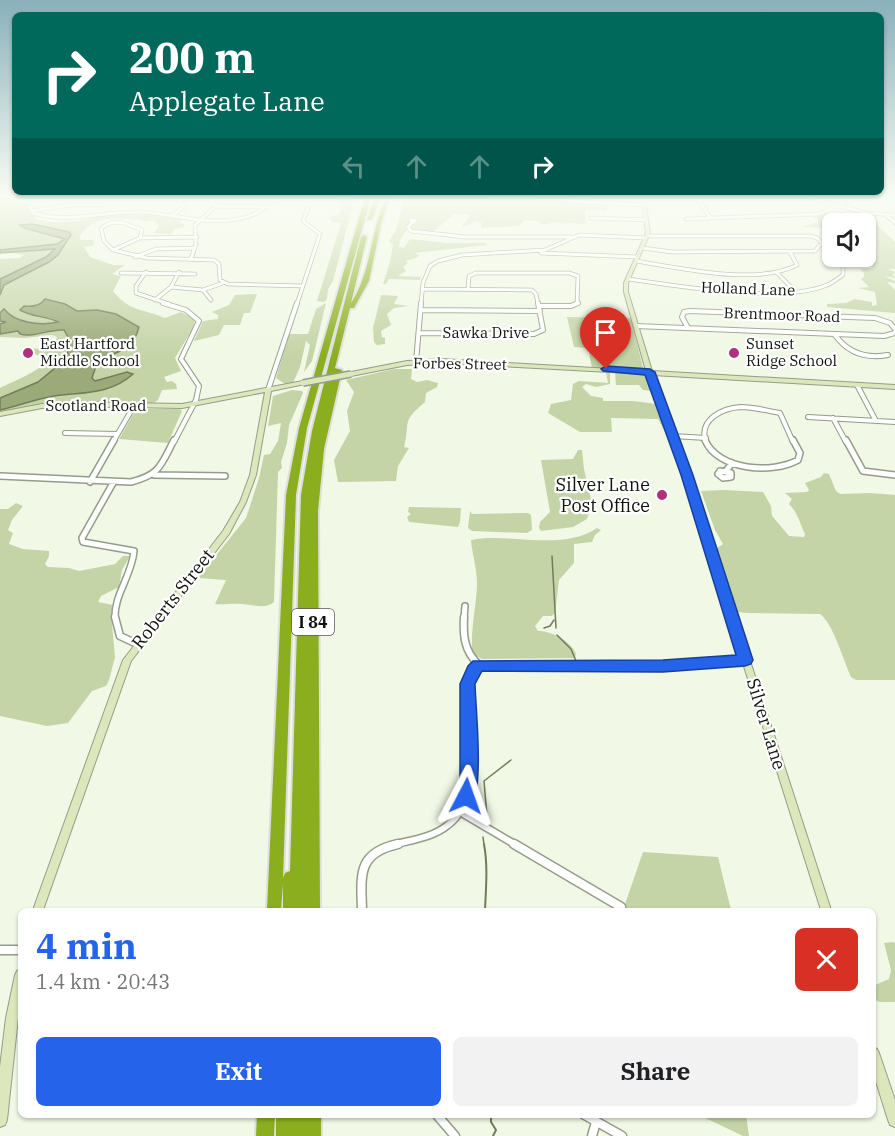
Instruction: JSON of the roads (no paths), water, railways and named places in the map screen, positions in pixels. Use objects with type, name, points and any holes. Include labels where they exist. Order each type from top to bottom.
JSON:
[{"type":"highway","points":[[339,300],[337,294],[348,250]]},
{"type":"highway","name":"I 84","points":[[274,908],[291,495],[302,433],[339,300],[356,250]]},
{"type":"highway","points":[[290,908],[301,493],[311,431],[358,250]]},
{"type":"highway","points":[[297,908],[303,529],[306,489],[317,424],[361,250]]},
{"type":"highway","name":"I 84","points":[[312,908],[314,508],[320,449],[366,250]]},
{"type":"highway","points":[[352,307],[358,297],[373,250]]},
{"type":"highway","points":[[339,300],[357,254]]},
{"type":"highway","points":[[265,1136],[266,1118]]},
{"type":"highway","points":[[285,1118],[285,1136]]},
{"type":"highway","points":[[294,1118],[294,1136]]},
{"type":"highway","points":[[312,1118],[312,1136]]},
{"type":"main road","name":"Silver Lane","points":[[641,250],[628,279],[626,292],[825,908]]},
{"type":"main road","name":"Forbes Street","points":[[193,404],[416,362],[650,372],[895,387]]},
{"type":"main road","name":"Roberts Street","points":[[39,908],[127,660],[137,644],[220,539],[243,502],[253,475],[268,390]]},
{"type":"main road","name":"Scotland Road","points":[[0,414],[55,405],[193,404]]},
{"type":"main road","points":[[0,1120],[12,1018],[18,989]]},
{"type":"main road","points":[[876,1062],[895,1120]]},
{"type":"street","points":[[113,250],[135,257],[217,261],[218,277],[223,282],[234,285],[302,286]]},
{"type":"street","points":[[135,257],[148,250]]},
{"type":"street","points":[[191,259],[194,250]]},
{"type":"street","points":[[268,390],[314,250]]},
{"type":"street","points":[[534,252],[541,250]]},
{"type":"street","points":[[658,250],[673,252],[815,250]]},
{"type":"street","points":[[815,250],[822,252]]},
{"type":"street","points":[[416,362],[424,278],[430,266],[445,258],[462,255],[534,252],[637,259],[724,272],[777,273],[797,266],[790,252]]},
{"type":"street","name":"Holland Lane","points":[[628,279],[738,291],[796,292],[822,288],[839,280],[844,270],[842,267]]},
{"type":"street","points":[[146,272],[136,286],[136,293],[178,308],[199,321],[181,359],[200,386],[162,465],[154,475]]},
{"type":"street","points":[[155,300],[171,287],[179,272]]},
{"type":"street","points":[[121,273],[195,274]]},
{"type":"street","points":[[421,310],[540,308],[578,304],[578,276],[568,273],[476,273],[469,276],[468,289]]},
{"type":"street","points":[[777,273],[796,292]]},
{"type":"street","points":[[171,287],[203,290],[223,282]]},
{"type":"street","name":"Sawka Drive","points":[[419,333],[539,333],[543,330],[540,308],[536,294],[532,291],[422,289]]},
{"type":"street","points":[[203,290],[211,300]]},
{"type":"street","name":"Brentmoor Road","points":[[636,326],[884,336],[895,331],[890,323],[875,318],[690,311],[684,312],[682,317],[688,328]]},
{"type":"street","points":[[835,335],[844,348],[859,354],[877,357],[888,355]]},
{"type":"street","points":[[857,385],[876,421]]},
{"type":"street","points":[[90,482],[134,406]]},
{"type":"street","points":[[750,407],[780,413],[789,436],[800,453],[798,460],[786,466],[732,464],[717,455],[706,438],[705,424],[712,414],[750,407]]},
{"type":"street","points":[[808,417],[895,422]]},
{"type":"street","points":[[833,418],[863,471],[895,475]]},
{"type":"street","points":[[65,433],[117,434]]},
{"type":"street","points":[[673,437],[706,438]]},
{"type":"street","points":[[726,471],[732,464]]},
{"type":"street","points":[[0,476],[113,483],[140,481],[154,475],[225,476]]},
{"type":"street","points":[[113,483],[82,538],[83,542],[134,551],[134,559],[117,600],[114,622],[120,636],[137,644]]},
{"type":"street","points":[[465,606],[464,641],[471,659],[479,665],[663,666],[745,660]]},
{"type":"street","points":[[362,908],[361,878],[364,863],[372,853],[386,846],[424,839],[443,831],[460,812],[466,796],[468,777],[467,684],[473,670],[479,665]]},
{"type":"street","points":[[460,812],[621,907]]},
{"type":"street","points":[[0,950],[18,950]]},
{"type":"street","points":[[439,1118],[455,1136]]},
{"type":"street","points":[[590,1118],[622,1136]]},
{"type":"street","points":[[592,1136],[596,1122]]},
{"type":"waterway","points":[[552,556],[556,628]]},
{"type":"waterway","points":[[544,628],[550,626],[554,620]]},
{"type":"waterway","points":[[557,635],[571,649],[576,661]]},
{"type":"waterway","points":[[487,817],[484,781],[511,760]]},
{"type":"waterway","points":[[483,837],[484,845]]},
{"type":"waterway","points":[[484,844],[485,908]]},
{"type":"waterway","points":[[491,1118],[496,1130],[493,1136]]},
{"type":"place","name":"East Hartford Middle School","points":[[28,353]]},
{"type":"place","name":"Sunset Ridge School","points":[[734,353]]},
{"type":"place","name":"Silver Lane Post Office","points":[[662,495]]}]
